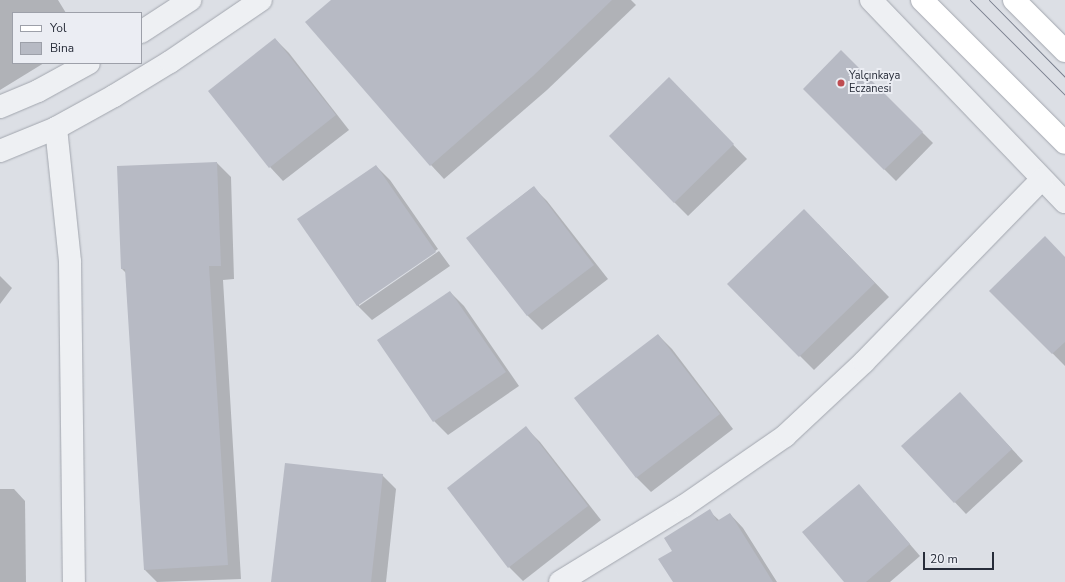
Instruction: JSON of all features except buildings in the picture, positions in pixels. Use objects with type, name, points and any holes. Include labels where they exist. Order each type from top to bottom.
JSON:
[{"type":"main road","points":[[922,0],[1065,144]]},
{"type":"main road","points":[[1014,0],[1065,51]]},
{"type":"street","points":[[142,31],[190,0]]},
{"type":"street","points":[[0,151],[56,128],[170,62],[261,0]]},
{"type":"street","points":[[871,0],[1065,202]]},
{"type":"street","points":[[0,107],[38,91],[87,64]]},
{"type":"street","points":[[56,128],[70,262],[74,582]]},
{"type":"street","points":[[575,578],[684,506],[785,436],[864,362],[1042,179]]},
{"type":"tram line","points":[[970,0],[1065,95]]},
{"type":"tram line","points":[[989,0],[1065,77]]},
{"type":"place","name":"Yalçınkaya Eczanesi","points":[[841,83]]}]
